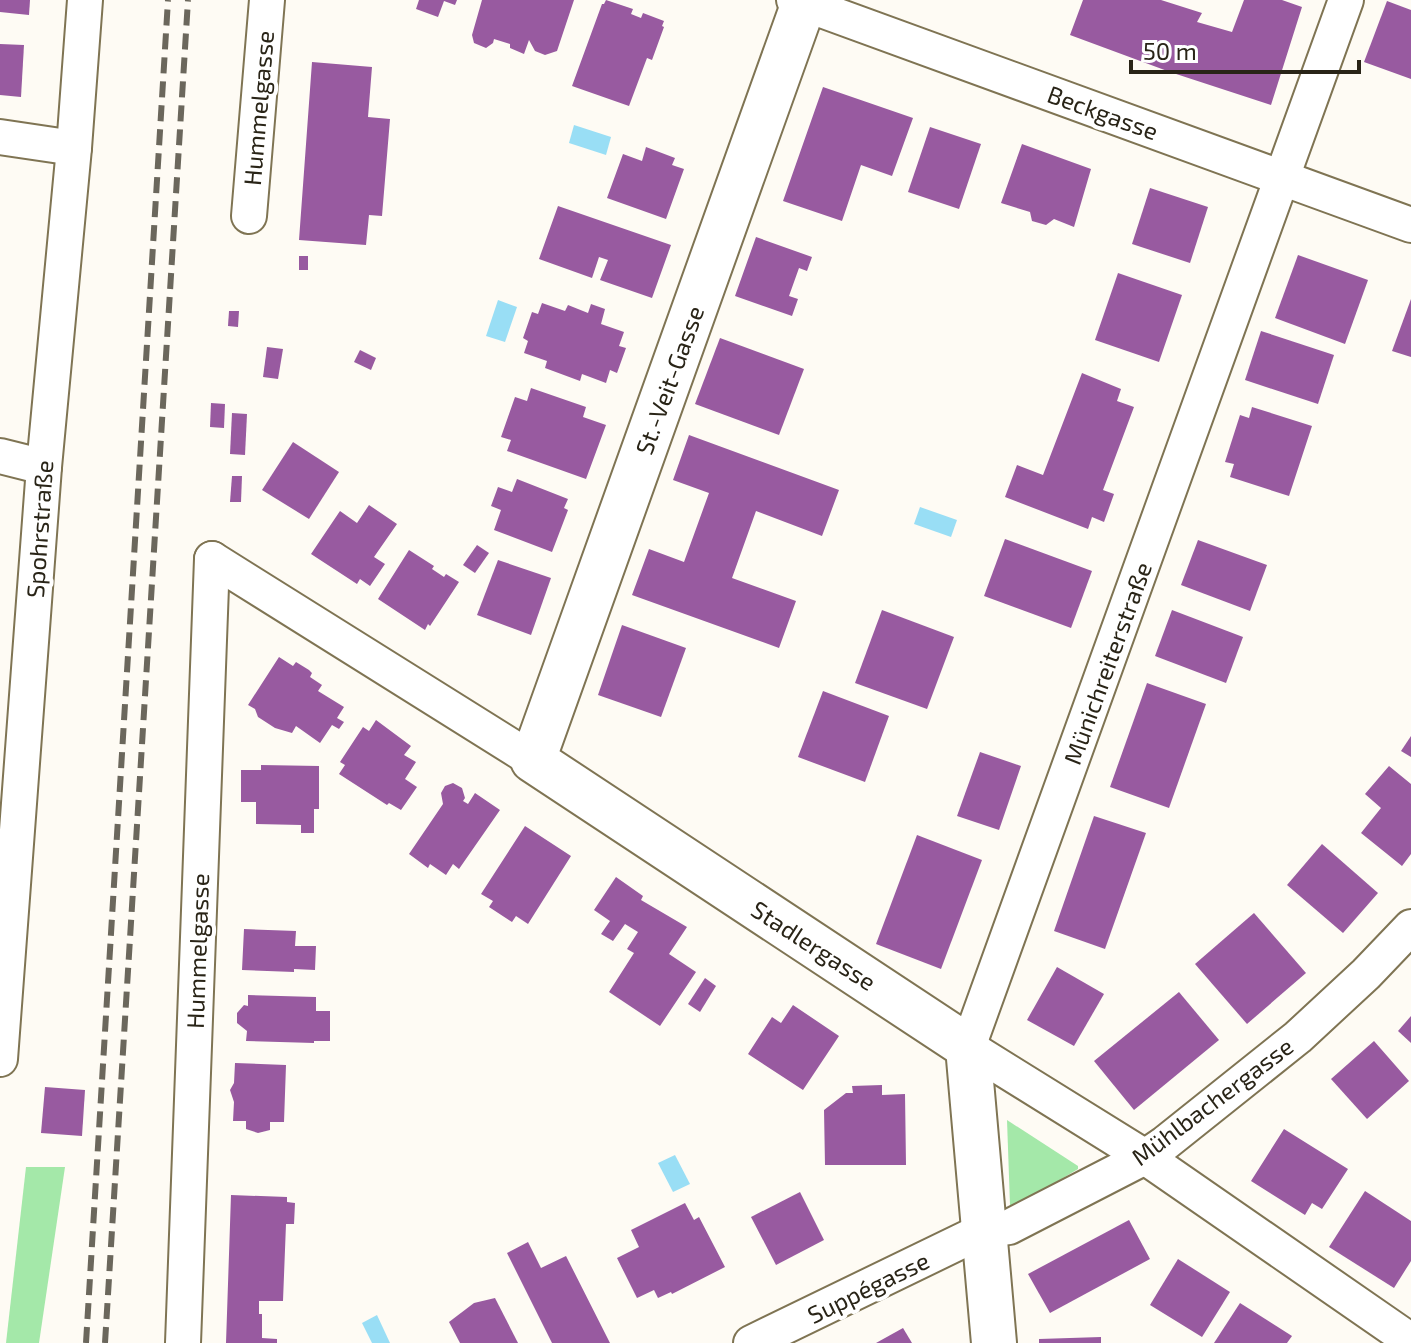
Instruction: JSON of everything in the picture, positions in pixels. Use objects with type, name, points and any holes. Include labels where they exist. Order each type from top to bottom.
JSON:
[{"type":"street","name":"Spohrstraße","points":[[0,1059],[7,862],[85,0]]},
{"type":"street","name":"Hummelgasse","points":[[249,216],[267,0]]},
{"type":"street","name":"Münichreiterstraße","points":[[994,1343],[968,1047],[1346,0]]},
{"type":"street","name":"Beckgasse","points":[[801,1],[1411,225]]},
{"type":"street","name":"St.-Veit-Gasse","points":[[533,760],[801,1]]},
{"type":"street","points":[[0,137],[74,148]]},
{"type":"street","points":[[0,456],[44,467]]},
{"type":"street","name":"Hummelgasse","points":[[183,1343],[212,559]]},
{"type":"street","name":"Stadlergasse","points":[[212,559],[533,760],[968,1047],[1145,1157],[1411,1341]]},
{"type":"street","name":"Mühlbachergasse","points":[[984,1230],[1009,1227],[1145,1157],[1298,1037],[1411,927]]},
{"type":"street","name":"Suppégasse","points":[[751,1343],[984,1230]]},
{"type":"green space","points":[[1007,1120],[1078,1166],[1078,1169],[1015,1207],[1010,1205]]},
{"type":"green space","points":[[26,1167],[65,1167],[39,1343],[6,1343]]},
{"type":"water","points":[[574,125],[611,137],[606,155],[569,143]]},
{"type":"water","points":[[498,300],[517,307],[505,342],[486,336]]},
{"type":"water","points":[[920,507],[957,520],[951,537],[914,524]]},
{"type":"water","points":[[675,1155],[690,1184],[673,1192],[658,1163]]},
{"type":"water","points":[[377,1315],[390,1343],[372,1343],[362,1323]]},
{"type":"building","points":[[0,0],[30,0],[29,15],[0,12]]},
{"type":"building","points":[[419,0],[457,0],[455,5],[444,1],[438,17],[416,9]]},
{"type":"building","points":[[482,0],[574,0],[557,51],[545,55],[535,51],[529,40],[524,54],[510,48],[510,44],[494,39],[486,48],[474,43],[472,35]]},
{"type":"building","points":[[606,0],[633,9],[631,14],[641,18],[643,13],[664,21],[652,60],[647,58],[629,106],[572,86]]},
{"type":"building","points":[[1083,0],[1161,0],[1202,13],[1197,22],[1232,32],[1244,0],[1282,0],[1302,7],[1271,105],[1070,35]]},
{"type":"building","points":[[1387,1],[1411,10],[1411,79],[1364,62]]},
{"type":"building","points":[[0,44],[24,45],[21,97],[0,95]]},
{"type":"building","points":[[312,62],[372,67],[368,117],[390,119],[382,216],[369,215],[366,245],[299,240]]},
{"type":"building","points":[[823,87],[913,118],[892,176],[861,165],[842,221],[783,201]]},
{"type":"building","points":[[930,127],[981,144],[959,209],[908,192]]},
{"type":"building","points":[[1022,144],[1091,169],[1074,227],[1054,219],[1046,225],[1032,221],[1030,212],[1001,203]]},
{"type":"building","points":[[646,147],[675,158],[672,165],[684,169],[666,219],[607,198],[623,154],[642,161]]},
{"type":"building","points":[[1150,188],[1208,207],[1190,263],[1132,244]]},
{"type":"building","points":[[558,206],[671,245],[652,298],[600,280],[608,260],[599,257],[592,278],[539,259]]},
{"type":"building","points":[[756,237],[812,257],[807,271],[799,268],[789,296],[798,299],[792,316],[735,296]]},
{"type":"building","points":[[1298,255],[1368,280],[1345,344],[1275,318]]},
{"type":"building","points":[[299,256],[308,256],[308,270],[299,270]]},
{"type":"building","points":[[1118,273],[1182,295],[1159,362],[1095,340]]},
{"type":"building","points":[[1411,299],[1411,357],[1392,351]]},
{"type":"building","points":[[542,303],[565,311],[568,305],[588,313],[591,304],[605,309],[601,324],[624,332],[619,346],[626,348],[617,373],[610,370],[606,383],[582,374],[580,381],[545,368],[547,361],[524,353],[528,341],[523,338],[532,312],[538,314]]},
{"type":"building","points":[[229,311],[239,311],[238,327],[228,326]]},
{"type":"building","points":[[1261,331],[1334,355],[1318,404],[1245,380]]},
{"type":"building","points":[[720,338],[804,369],[779,435],[695,404]]},
{"type":"building","points":[[267,347],[283,349],[278,379],[263,377]]},
{"type":"building","points":[[360,350],[376,358],[371,370],[354,362]]},
{"type":"building","points":[[1082,373],[1121,389],[1117,401],[1134,407],[1103,490],[1114,494],[1104,522],[1092,517],[1088,529],[1005,497],[1017,465],[1043,475]]},
{"type":"building","points":[[531,388],[586,407],[583,417],[606,425],[586,479],[507,451],[511,440],[501,437],[515,397],[527,401]]},
{"type":"building","points":[[211,403],[225,404],[224,428],[210,427]]},
{"type":"building","points":[[1252,407],[1312,426],[1289,496],[1230,477],[1234,464],[1225,462],[1240,415],[1249,418]]},
{"type":"building","points":[[232,413],[247,414],[245,455],[230,454]]},
{"type":"building","points":[[689,435],[839,490],[822,536],[756,511],[732,578],[796,601],[779,648],[632,595],[649,549],[684,562],[709,493],[673,480]]},
{"type":"building","points":[[293,442],[339,472],[309,519],[262,490]]},
{"type":"building","points":[[232,476],[242,476],[241,502],[230,502]]},
{"type":"building","points":[[517,479],[568,499],[564,508],[568,510],[552,552],[494,530],[501,510],[491,506],[498,487],[512,492]]},
{"type":"building","points":[[369,505],[397,524],[374,557],[385,564],[370,586],[360,579],[357,584],[311,554],[340,511],[357,523]]},
{"type":"building","points":[[1005,539],[1092,571],[1071,628],[984,596]]},
{"type":"building","points":[[1198,540],[1267,565],[1250,611],[1181,585]]},
{"type":"building","points":[[477,545],[489,553],[475,573],[463,565]]},
{"type":"building","points":[[409,550],[434,566],[432,569],[444,577],[446,574],[459,582],[425,630],[378,599]]},
{"type":"building","points":[[498,560],[551,578],[531,635],[477,615]]},
{"type":"building","points":[[882,610],[954,637],[927,709],[855,683]]},
{"type":"building","points":[[1172,610],[1243,637],[1226,683],[1155,656]]},
{"type":"building","points":[[622,625],[686,648],[661,717],[598,695]]},
{"type":"building","points":[[279,657],[293,666],[296,662],[309,670],[312,673],[310,677],[322,685],[318,691],[344,707],[337,718],[344,722],[339,729],[332,725],[320,743],[296,726],[292,733],[275,728],[258,717],[255,709],[248,705]]},
{"type":"building","points":[[1147,683],[1206,704],[1169,808],[1110,787]]},
{"type":"building","points":[[823,691],[889,716],[865,782],[798,757]]},
{"type":"building","points":[[376,720],[411,746],[404,755],[416,762],[405,779],[417,787],[401,810],[389,803],[387,805],[339,774],[345,765],[340,762],[363,727],[369,731]]},
{"type":"building","points":[[1411,736],[1411,757],[1401,751]]},
{"type":"building","points":[[980,752],[1021,766],[999,830],[957,816]]},
{"type":"building","points":[[261,765],[319,766],[319,809],[314,809],[314,833],[301,833],[301,825],[256,824],[256,802],[241,802],[241,770],[261,770]]},
{"type":"building","points":[[1389,766],[1411,784],[1411,854],[1402,866],[1361,833],[1381,808],[1365,794]]},
{"type":"building","points":[[453,783],[462,788],[463,801],[468,804],[475,793],[500,810],[459,869],[453,864],[446,875],[430,864],[428,868],[409,854],[443,804],[441,793],[445,786]]},
{"type":"building","points":[[1094,816],[1146,833],[1105,949],[1054,931]]},
{"type":"building","points":[[525,826],[571,856],[528,924],[516,916],[512,922],[489,907],[493,901],[481,894]]},
{"type":"building","points":[[917,835],[982,860],[941,969],[876,944]]},
{"type":"building","points":[[1322,844],[1378,893],[1343,933],[1287,885]]},
{"type":"building","points":[[616,877],[643,896],[641,900],[687,927],[669,954],[696,972],[660,1026],[609,992],[634,953],[627,949],[638,932],[625,924],[613,941],[601,934],[610,921],[594,910]]},
{"type":"building","points":[[1254,913],[1306,973],[1247,1024],[1195,964]]},
{"type":"building","points":[[244,929],[296,931],[295,946],[316,946],[315,970],[242,970]]},
{"type":"building","points":[[1057,967],[1104,994],[1074,1046],[1027,1020]]},
{"type":"building","points":[[705,978],[716,986],[700,1012],[688,1004]]},
{"type":"building","points":[[1179,992],[1219,1040],[1134,1110],[1094,1061]]},
{"type":"building","points":[[248,995],[316,997],[316,1011],[330,1011],[330,1041],[246,1041],[247,1031],[237,1023],[237,1013],[244,1005],[248,1006]]},
{"type":"building","points":[[793,1005],[839,1036],[803,1090],[748,1054],[772,1017],[781,1023]]},
{"type":"building","points":[[1411,1016],[1411,1043],[1398,1031]]},
{"type":"building","points":[[1374,1041],[1409,1081],[1367,1119],[1331,1079]]},
{"type":"building","points":[[235,1063],[286,1065],[284,1122],[270,1122],[270,1130],[258,1133],[246,1129],[246,1121],[233,1121],[234,1102],[230,1090],[234,1083]]},
{"type":"building","points":[[882,1085],[882,1095],[905,1094],[906,1165],[825,1165],[824,1110],[846,1093],[853,1093],[852,1086]]},
{"type":"building","points":[[45,1087],[85,1090],[82,1136],[41,1133]]},
{"type":"building","points":[[1284,1129],[1348,1169],[1322,1209],[1312,1203],[1305,1215],[1251,1181]]},
{"type":"building","points":[[1365,1191],[1411,1221],[1411,1261],[1394,1288],[1329,1247]]},
{"type":"building","points":[[800,1192],[824,1240],[776,1265],[751,1217]]},
{"type":"building","points":[[231,1195],[287,1197],[287,1202],[295,1203],[294,1224],[286,1224],[283,1301],[259,1301],[262,1338],[277,1339],[277,1343],[226,1343]]},
{"type":"building","points":[[685,1203],[694,1220],[699,1217],[725,1267],[672,1294],[658,1298],[654,1290],[637,1298],[617,1258],[639,1247],[631,1230]]},
{"type":"building","points":[[1129,1220],[1150,1259],[1050,1313],[1028,1274]]},
{"type":"building","points":[[528,1242],[541,1268],[566,1256],[610,1343],[552,1343],[507,1253]]},
{"type":"building","points":[[1178,1259],[1230,1292],[1202,1337],[1150,1305]]},
{"type":"building","points":[[495,1298],[518,1343],[460,1343],[449,1322],[474,1303]]},
{"type":"building","points":[[1240,1303],[1292,1336],[1287,1343],[1214,1343]]},
{"type":"building","points":[[903,1328],[912,1343],[876,1343]]},
{"type":"building","points":[[1101,1337],[1101,1343],[1039,1343],[1039,1339]]},
{"type":"railway","points":[[86,1343],[168,0]]},
{"type":"railway","points":[[105,1343],[188,0]]}]
